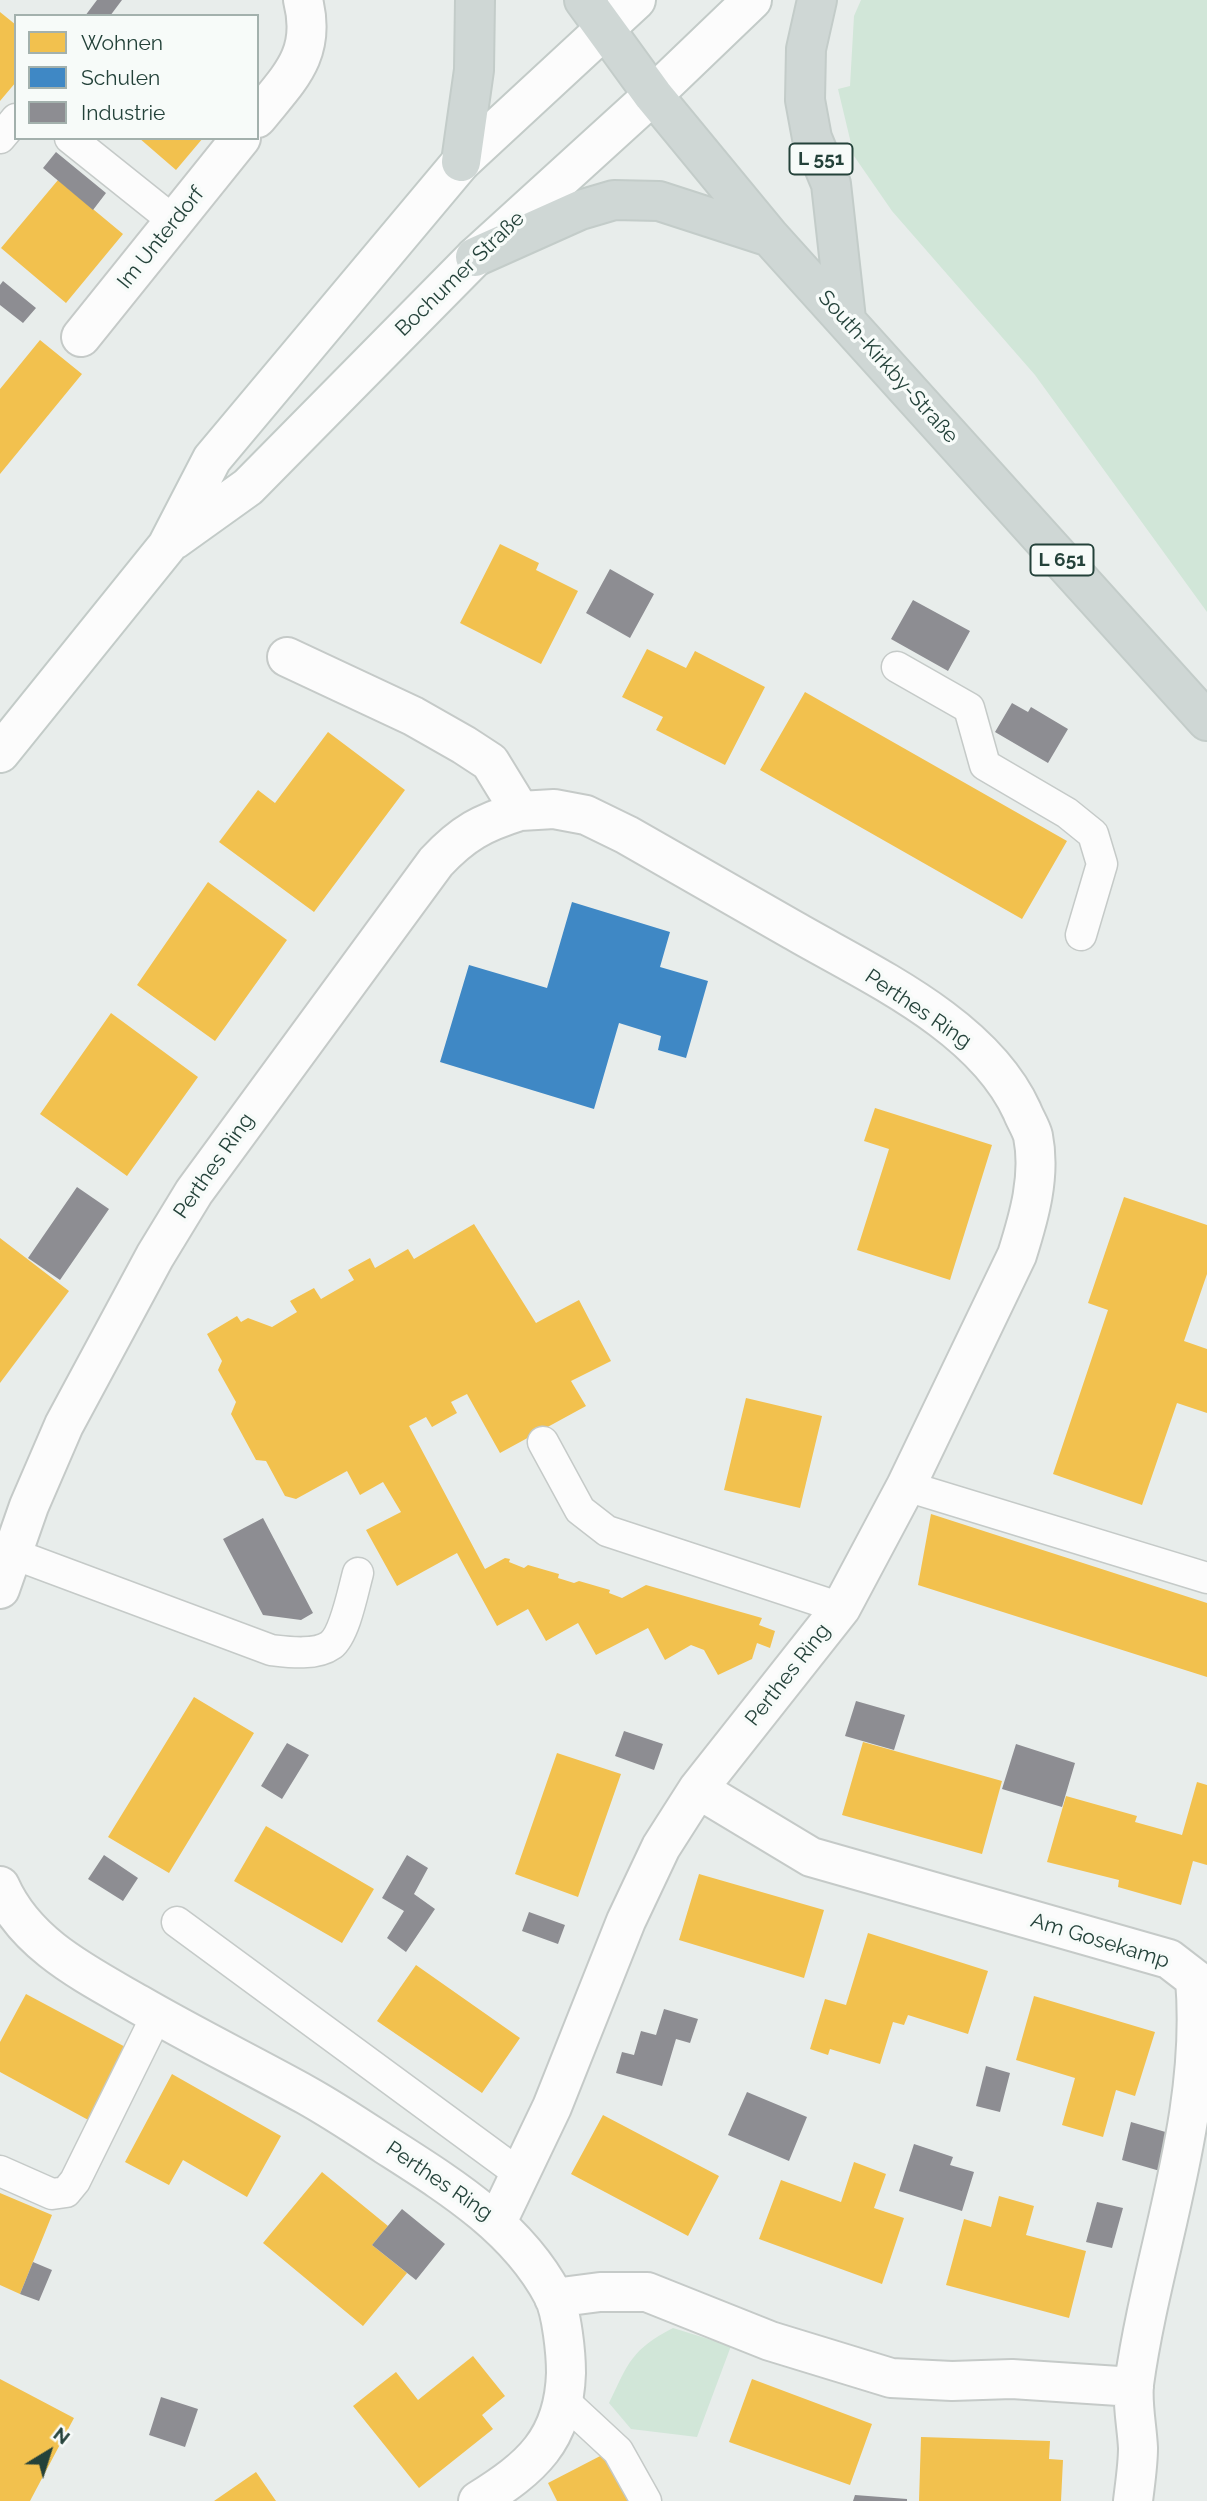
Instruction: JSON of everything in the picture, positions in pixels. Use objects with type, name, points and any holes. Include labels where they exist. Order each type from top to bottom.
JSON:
[{"type":"main road","points":[[461,162],[474,69],[475,0]]},
{"type":"main road","name":"L 551","points":[[817,0],[806,49],[805,100],[812,138],[831,184],[846,319]]},
{"type":"main road","name":"South-Kirkby-Straße","points":[[594,14],[653,94],[770,237],[1207,721]]},
{"type":"main road","points":[[475,257],[580,209],[614,200],[659,201],[770,237]]},
{"type":"street","points":[[259,115],[304,54],[308,28],[303,0]]},
{"type":"street","name":"Bochumer Straße","points":[[0,753],[167,545],[212,459],[461,162],[594,14],[636,0]]},
{"type":"street","name":"Bochumer Straße","points":[[167,545],[248,487],[475,257],[752,0]]},
{"type":"street","name":"Im Unterdorf","points":[[81,337],[239,140]]},
{"type":"street","points":[[287,657],[413,716],[490,762],[520,811]]},
{"type":"street","name":"Perthes Ring","points":[[0,1589],[29,1506],[64,1425],[128,1303],[194,1192],[436,862],[455,841],[468,832],[520,811],[554,809],[586,815],[627,835],[891,987],[946,1023],[985,1056],[1015,1097],[1032,1135],[1035,1182],[1029,1218],[1011,1268],[906,1486],[841,1608],[698,1789],[661,1847],[626,1921],[599,1994],[521,2175],[497,2222],[424,2169],[309,2096],[80,1970],[40,1942],[2,1895]]},
{"type":"street","name":"Am Gosekamp","points":[[698,1789],[811,1857],[1169,1959],[1195,1979],[1201,2083],[1134,2387],[1138,2452],[1133,2501]]},
{"type":"street","points":[[478,2501],[502,2486],[544,2448],[559,2417],[565,2383],[565,2349],[554,2298],[525,2252],[497,2222]]},
{"type":"street","points":[[554,2298],[600,2292],[648,2292],[770,2341],[891,2378],[952,2381],[1012,2379],[1134,2387]]},
{"type":"lane","points":[[0,138],[14,121]]},
{"type":"lane","points":[[72,140],[175,222]]},
{"type":"lane","points":[[897,667],[969,708],[985,765],[1067,813],[1093,834],[1102,864],[1081,935]]},
{"type":"lane","points":[[543,1442],[580,1510],[607,1531],[841,1608]]},
{"type":"lane","points":[[906,1486],[1207,1578]]},
{"type":"lane","points":[[11,1553],[271,1650],[303,1653],[330,1646],[340,1633],[358,1573]]},
{"type":"lane","points":[[177,1922],[521,2175]]},
{"type":"lane","points":[[0,2171],[52,2194],[66,2192],[75,2181],[158,2015]]},
{"type":"lane","points":[[563,2400],[618,2451],[646,2501]]},
{"type":"green space","points":[[861,0],[1207,0],[1207,612],[1035,375],[892,211],[854,156],[838,89],[850,86],[854,16]]},
{"type":"green space","points":[[673,2328],[731,2346],[697,2437],[631,2429],[609,2403],[633,2358],[648,2343]]},
{"type":"building: Wohnen","points":[[0,12],[14,23],[14,84],[0,101]]},
{"type":"building: Wohnen","points":[[141,140],[201,140],[176,170]]},
{"type":"building: Wohnen","points":[[58,180],[123,234],[66,303],[1,248]]},
{"type":"building: Wohnen","points":[[40,340],[82,374],[0,474],[0,389]]},
{"type":"building: Wohnen","points":[[500,544],[539,563],[536,570],[578,591],[541,664],[460,623]]},
{"type":"building: Wohnen","points":[[647,649],[686,668],[695,651],[765,687],[725,765],[656,730],[663,717],[622,697]]},
{"type":"building: Wohnen","points":[[805,692],[1067,841],[1022,919],[760,770]]},
{"type":"building: Wohnen","points":[[328,732],[405,790],[314,912],[219,842],[258,790],[275,803]]},
{"type":"building: Wohnen","points":[[208,882],[287,940],[215,1041],[137,985]]},
{"type":"building: Wohnen","points":[[111,1013],[198,1077],[127,1176],[40,1114]]},
{"type":"building: Wohnen","points":[[875,1108],[992,1145],[950,1280],[857,1250],[889,1149],[864,1141]]},
{"type":"building: Wohnen","points":[[1124,1197],[1207,1225],[1207,1274],[1184,1341],[1207,1349],[1207,1413],[1177,1403],[1142,1505],[1053,1474],[1108,1310],[1088,1303]]},
{"type":"building: Wohnen","points":[[474,1224],[536,1323],[579,1300],[611,1361],[571,1381],[586,1406],[500,1453],[467,1394],[451,1402],[457,1413],[432,1427],[426,1417],[409,1426],[485,1569],[505,1558],[510,1559],[509,1562],[524,1568],[528,1565],[559,1574],[558,1578],[610,1590],[609,1593],[622,1598],[646,1585],[762,1618],[759,1625],[775,1631],[770,1648],[757,1643],[752,1659],[718,1675],[704,1650],[691,1645],[665,1660],[648,1628],[596,1655],[578,1623],[546,1641],[528,1609],[497,1626],[457,1553],[397,1586],[366,1530],[401,1512],[383,1482],[360,1495],[347,1471],[296,1499],[285,1496],[266,1461],[256,1460],[231,1414],[236,1402],[218,1370],[222,1361],[207,1334],[237,1316],[241,1322],[248,1318],[272,1327],[297,1312],[290,1301],[314,1288],[321,1299],[354,1280],[348,1270],[370,1258],[375,1268],[408,1249],[414,1259]]},
{"type":"building: Wohnen","points":[[0,1238],[69,1291],[0,1383]]},
{"type":"building: Wohnen","points":[[746,1398],[822,1416],[800,1508],[724,1490]]},
{"type":"building: Wohnen","points":[[931,1514],[1207,1603],[1207,1677],[918,1585]]},
{"type":"building: Wohnen","points":[[194,1697],[254,1733],[169,1873],[108,1837]]},
{"type":"building: Wohnen","points":[[863,1742],[1002,1781],[982,1854],[842,1815]]},
{"type":"building: Wohnen","points":[[557,1753],[621,1774],[578,1897],[515,1874]]},
{"type":"building: Wohnen","points":[[1197,1782],[1207,1785],[1207,1865],[1193,1861],[1181,1905],[1118,1887],[1119,1880],[1047,1862],[1066,1796],[1137,1816],[1135,1822],[1182,1835]]},
{"type":"building: Wohnen","points":[[266,1826],[374,1889],[342,1943],[234,1881]]},
{"type":"building: Wohnen","points":[[699,1874],[824,1910],[804,1978],[679,1940]]},
{"type":"building: Wohnen","points":[[868,1933],[988,1971],[968,2034],[908,2015],[904,2025],[893,2022],[880,2064],[830,2049],[828,2055],[810,2049],[825,1999],[846,2005]]},
{"type":"building: Wohnen","points":[[416,1965],[520,2038],[482,2093],[377,2021]]},
{"type":"building: Wohnen","points":[[26,1994],[131,2050],[92,2122],[0,2072],[0,2042]]},
{"type":"building: Wohnen","points":[[1034,1996],[1155,2032],[1135,2096],[1116,2090],[1103,2137],[1062,2125],[1075,2078],[1016,2060]]},
{"type":"building: Wohnen","points":[[172,2074],[281,2136],[247,2197],[183,2160],[169,2185],[125,2162]]},
{"type":"building: Wohnen","points":[[603,2115],[719,2176],[688,2236],[571,2174]]},
{"type":"building: Wohnen","points":[[854,2162],[886,2174],[874,2208],[904,2218],[882,2284],[759,2239],[781,2180],[841,2202]]},
{"type":"building: Wohnen","points":[[322,2172],[388,2226],[372,2245],[407,2273],[363,2326],[263,2243]]},
{"type":"building: Wohnen","points":[[0,2193],[52,2215],[20,2294],[0,2285]]},
{"type":"building: Wohnen","points":[[999,2196],[1034,2206],[1026,2235],[1086,2251],[1069,2318],[946,2285],[964,2219],[991,2227]]},
{"type":"building: Wohnen","points":[[473,2356],[505,2396],[482,2415],[493,2429],[419,2488],[353,2406],[396,2372],[418,2400]]},
{"type":"building: Wohnen","points":[[0,2379],[74,2418],[30,2501],[0,2501]]},
{"type":"building: Wohnen","points":[[752,2379],[872,2424],[850,2485],[729,2442]]},
{"type":"building: Wohnen","points":[[921,2437],[1050,2441],[1049,2459],[1063,2460],[1061,2501],[919,2501]]},
{"type":"building: Wohnen","points":[[606,2453],[630,2501],[557,2501],[548,2483]]},
{"type":"building: Wohnen","points":[[256,2472],[276,2501],[214,2501]]},
{"type":"building: Schulen","points":[[572,902],[670,932],[660,967],[708,981],[686,1058],[658,1050],[661,1036],[619,1023],[594,1109],[440,1062],[469,965],[547,988]]},
{"type":"building: Industrie","points":[[97,0],[122,0],[112,14],[86,14]]},
{"type":"building: Industrie","points":[[56,152],[106,193],[93,210],[43,168]]},
{"type":"building: Industrie","points":[[3,281],[36,308],[23,323],[0,305],[0,285]]},
{"type":"building: Industrie","points":[[610,569],[654,594],[630,638],[586,613]]},
{"type":"building: Industrie","points":[[913,600],[970,631],[948,671],[891,639]]},
{"type":"building: Industrie","points":[[1012,703],[1028,712],[1031,707],[1068,729],[1048,763],[995,732]]},
{"type":"building: Industrie","points":[[77,1187],[109,1209],[60,1280],[28,1258]]},
{"type":"building: Industrie","points":[[263,1518],[313,1613],[301,1620],[263,1615],[223,1539]]},
{"type":"building: Industrie","points":[[856,1701],[905,1715],[894,1750],[845,1736]]},
{"type":"building: Industrie","points":[[624,1731],[663,1744],[654,1770],[615,1756]]},
{"type":"building: Industrie","points":[[287,1743],[309,1755],[282,1799],[261,1786]]},
{"type":"building: Industrie","points":[[1016,1744],[1075,1763],[1062,1807],[1002,1789]]},
{"type":"building: Industrie","points":[[104,1855],[138,1878],[123,1901],[88,1879]]},
{"type":"building: Industrie","points":[[407,1855],[428,1868],[414,1894],[435,1909],[406,1952],[387,1938],[404,1911],[382,1898]]},
{"type":"building: Industrie","points":[[529,1912],[565,1925],[558,1944],[522,1931]]},
{"type":"building: Industrie","points":[[664,2009],[698,2019],[690,2043],[676,2039],[662,2086],[616,2073],[622,2052],[634,2055],[641,2031],[656,2035]]},
{"type":"building: Industrie","points":[[986,2066],[1010,2073],[1000,2112],[976,2106]]},
{"type":"building: Industrie","points":[[747,2092],[807,2117],[789,2161],[728,2135]]},
{"type":"building: Industrie","points":[[1131,2122],[1169,2133],[1160,2171],[1122,2160]]},
{"type":"building: Industrie","points":[[914,2144],[953,2157],[950,2165],[974,2172],[962,2211],[899,2191]]},
{"type":"building: Industrie","points":[[1097,2202],[1123,2208],[1112,2248],[1086,2242]]},
{"type":"building: Industrie","points":[[402,2209],[445,2244],[416,2280],[372,2245]]},
{"type":"building: Industrie","points":[[33,2262],[52,2270],[39,2301],[20,2294]]},
{"type":"building: Industrie","points":[[161,2397],[198,2409],[185,2447],[149,2435]]},
{"type":"building: Industrie","points":[[855,2495],[907,2499],[907,2501],[853,2501]]}]
